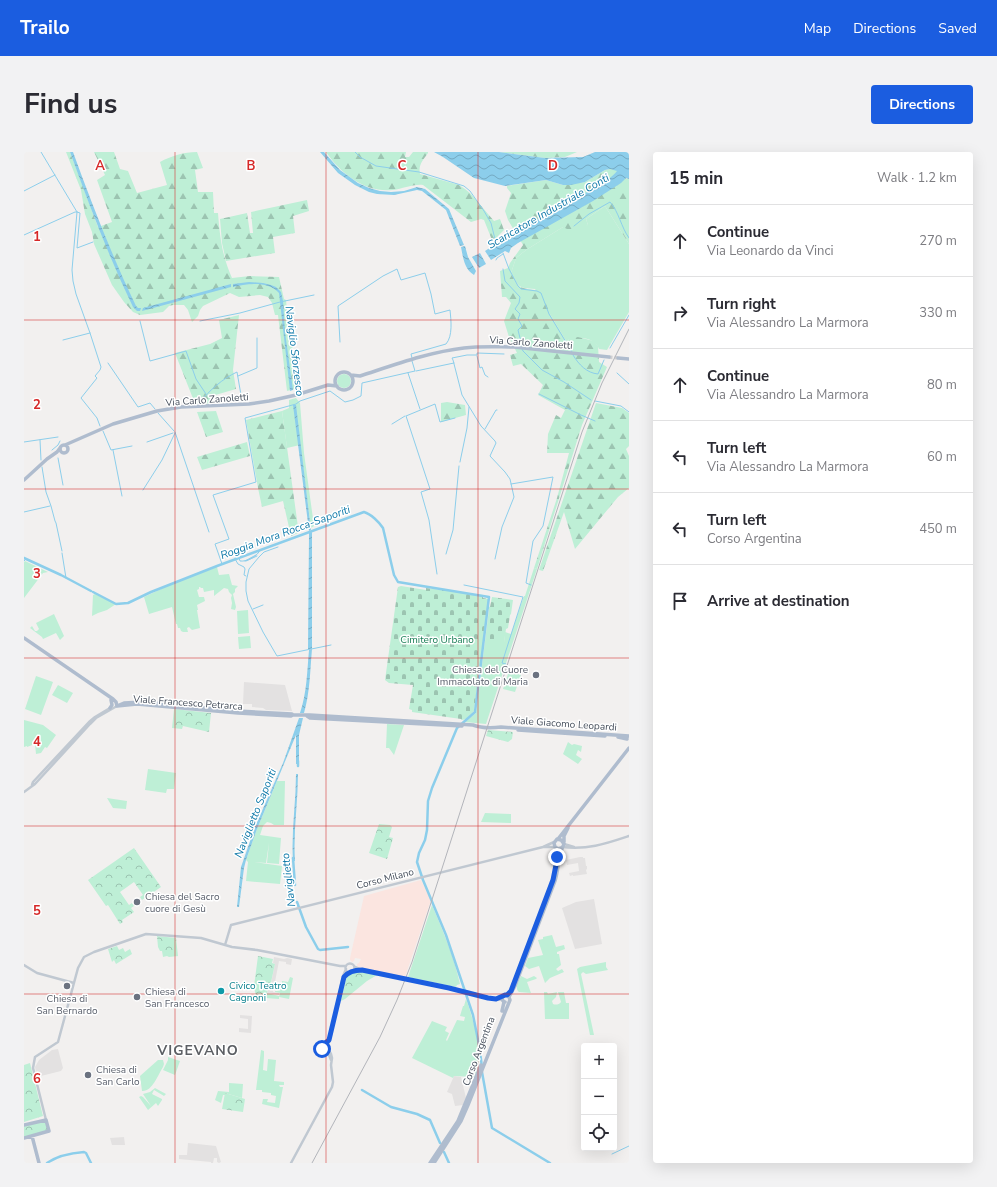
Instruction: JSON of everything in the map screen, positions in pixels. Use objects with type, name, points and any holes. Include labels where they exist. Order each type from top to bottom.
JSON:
[{"type":"main road","name":"Via Carlo Zanoletti","points":[[351,375],[360,376],[427,355],[464,348],[522,348],[609,357]]},
{"type":"main road","points":[[618,358],[629,359]]},
{"type":"main road","points":[[347,372],[351,375],[353,382],[351,387],[341,389],[337,386],[335,379],[338,374],[347,372]]},
{"type":"main road","name":"Via Carlo Zanoletti","points":[[353,382],[360,376]]},
{"type":"main road","name":"Via Carlo Zanoletti","points":[[66,447],[122,420],[168,409],[249,404],[269,401],[289,397],[328,385],[335,379]]},
{"type":"main road","name":"Via Carlo Zanoletti","points":[[328,385],[337,386]]},
{"type":"main road","points":[[24,480],[57,452],[66,452],[66,447],[62,446],[61,451]]},
{"type":"main road","points":[[24,638],[109,698],[124,703]]},
{"type":"main road","points":[[109,698],[116,706]]},
{"type":"main road","points":[[109,698],[112,705],[110,708]]},
{"type":"main road","name":"Viale Francesco Petrarca","points":[[116,706],[124,703],[143,702],[238,711],[292,714],[310,718],[405,721]]},
{"type":"main road","name":"Viale Francesco Petrarca","points":[[116,706],[137,704],[238,713],[293,715]]},
{"type":"main road","name":"Viale Giacomo Leopardi","points":[[405,721],[628,737]]},
{"type":"main road","name":"Corso Milano","points":[[556,840],[629,748],[628,737]]},
{"type":"main road","name":"Corso Milano","points":[[561,846],[568,826]]},
{"type":"main road","points":[[508,996],[510,1000],[504,1000],[505,995],[508,996],[511,991],[553,880],[561,846],[561,840],[556,840],[554,845],[561,846]]},
{"type":"main road","name":"Corso Argentina","points":[[482,1068],[483,1061],[504,1007],[504,1000]]},
{"type":"main road","name":"Corso Argentina","points":[[467,1106],[482,1068],[504,1000]]},
{"type":"main road","points":[[430,1163],[455,1127],[467,1106]]},
{"type":"main road","points":[[434,1163],[461,1122],[467,1106]]},
{"type":"main road","points":[[24,1125],[46,1120],[49,1131],[24,1138]]},
{"type":"main road","points":[[32,1136],[39,1163]]},
{"type":"street","points":[[31,786],[33,782],[89,722],[110,708],[116,706]]},
{"type":"street","points":[[24,792],[35,784],[96,718],[116,706]]},
{"type":"street","points":[[561,846],[577,848],[599,846],[629,836]]},
{"type":"street","name":"Corso Milano","points":[[543,847],[556,840]]},
{"type":"street","name":"Corso Milano","points":[[225,945],[231,925],[543,847],[561,846]]},
{"type":"street","points":[[46,1120],[33,1068],[35,1057],[58,1042],[78,968],[84,957],[94,952],[146,934],[196,938],[225,945],[340,966],[346,968],[349,972]]},
{"type":"street","points":[[327,1049],[346,968],[351,964],[354,969]]},
{"type":"street","points":[[24,965],[37,973],[74,983]]},
{"type":"street","points":[[344,977],[354,969],[362,970],[488,998],[504,1000]]},
{"type":"street","points":[[324,1044],[329,1041]]},
{"type":"street","points":[[291,1163],[332,1087],[331,1054],[327,1049],[327,1046],[324,1044]]},
{"type":"street","points":[[324,1044],[322,1048],[327,1049]]},
{"type":"shaded area","points":[[244,682],[285,685],[292,711],[266,710],[263,708],[252,707],[252,704],[243,704]]},
{"type":"shaded area","points":[[580,857],[585,858],[587,874],[570,876],[569,873],[579,871],[578,863],[567,865],[566,860]]},
{"type":"shaded area","points":[[421,880],[431,900],[405,977],[358,967],[357,964],[361,959],[355,958],[352,962],[350,958],[364,896]]},
{"type":"shaded area","points":[[594,899],[602,944],[575,949],[562,908],[576,902]]},
{"type":"shaded area","points":[[274,957],[292,959],[291,965],[286,964],[286,962],[279,961],[273,992],[279,993],[279,995],[267,993],[268,988],[270,988],[275,964],[273,963]]},
{"type":"shaded area","points":[[240,1015],[252,1016],[251,1033],[239,1032],[239,1028],[248,1029],[248,1019],[240,1018]]},
{"type":"shaded area","points":[[58,1049],[63,1068],[61,1071],[37,1077],[35,1067],[39,1060],[52,1050]]},
{"type":"shaded area","points":[[454,1076],[461,1077],[466,1098],[463,1105],[455,1106],[452,1094],[447,1092]]},
{"type":"shaded area","points":[[124,1137],[125,1145],[112,1145],[110,1138]]},
{"type":"shaded area","points":[[188,1143],[216,1146],[221,1162],[217,1162],[217,1158],[214,1158],[213,1163],[179,1159],[179,1155],[187,1155]]},
{"type":"green space","points":[[66,152],[70,152],[98,227],[112,222],[97,180],[105,175],[94,152],[114,152],[120,169],[128,171],[137,193],[167,185],[160,162],[178,155],[197,152],[203,168],[195,170],[198,192],[213,192],[214,213],[218,213],[222,246],[232,278],[250,276],[279,277],[284,299],[286,300],[288,321],[292,339],[295,389],[287,391],[278,315],[275,315],[272,303],[268,297],[260,295],[239,297],[230,293],[203,306],[198,316],[192,322],[188,310],[184,305],[169,306],[163,312],[140,315],[133,312],[112,285],[94,244],[92,232],[85,214],[81,190]]},
{"type":"green space","points":[[326,152],[406,152],[405,157],[409,157],[413,152],[428,152],[420,165],[420,174],[459,185],[465,189],[494,221],[500,219],[504,230],[492,240],[484,220],[481,219],[471,222],[423,185],[415,185],[393,190],[383,190],[363,185],[339,168]]},
{"type":"green space","points":[[499,152],[577,152],[565,157],[545,158]]},
{"type":"green space","points":[[605,170],[617,170],[623,178],[629,179],[629,244],[605,206],[586,219],[588,225],[573,232],[563,227],[526,250],[516,258],[511,273],[520,287],[541,291],[550,314],[566,341],[571,338],[578,337],[594,341],[598,346],[599,362],[607,367],[582,425],[537,569],[534,568],[557,498],[569,453],[547,453],[548,434],[556,415],[561,418],[565,410],[538,395],[543,385],[521,364],[513,366],[510,355],[517,353],[509,337],[504,321],[511,303],[506,297],[502,297],[500,271],[508,268],[523,245],[508,220],[505,211],[511,193],[507,186],[546,180],[563,185],[585,182]]},
{"type":"green space","points":[[307,200],[309,211],[293,216],[295,233],[273,237],[275,253],[226,261],[222,243],[220,219],[247,213],[250,233],[253,233],[251,212]]},
{"type":"green space","points":[[605,206],[629,244],[629,312],[607,350],[599,349],[594,342],[585,338],[575,338],[566,341],[535,289],[520,286],[511,273],[516,258],[526,250],[563,227],[588,225],[586,219]]},
{"type":"green space","points":[[239,315],[233,370],[236,389],[212,396],[214,403],[198,404],[192,396],[175,353],[210,344],[222,338],[219,320]]},
{"type":"green space","points":[[344,374],[349,376],[351,381],[349,386],[344,388],[339,386],[337,381],[339,376]]},
{"type":"green space","points":[[296,398],[300,403],[304,453],[314,526],[311,528],[300,445],[287,448],[282,411],[289,408],[289,400]]},
{"type":"green space","points":[[447,402],[465,405],[466,415],[441,422],[441,403]]},
{"type":"green space","points":[[596,403],[622,408],[629,413],[629,446],[626,449],[629,456],[629,488],[618,497],[575,549],[564,512],[543,571],[539,570]]},
{"type":"green space","points":[[216,411],[223,432],[206,437],[197,412]]},
{"type":"green space","points":[[282,411],[298,527],[298,533],[291,536],[283,501],[262,507],[246,420]]},
{"type":"green space","points":[[247,442],[250,456],[202,470],[197,457]]},
{"type":"green space","points":[[25,561],[48,572],[43,573],[24,598],[24,562]]},
{"type":"green space","points":[[217,567],[219,575],[229,574],[232,585],[238,586],[233,594],[236,607],[235,610],[231,609],[232,595],[228,589],[224,588],[214,596],[214,590],[204,592],[203,588],[199,587],[197,590],[199,597],[204,597],[205,601],[197,605],[200,628],[192,630],[189,627],[187,628],[188,632],[181,631],[176,624],[172,607],[149,614],[144,597],[174,583]]},
{"type":"green space","points":[[534,568],[537,569],[486,724],[465,722],[476,713],[489,609],[504,642],[505,632],[511,634]]},
{"type":"green space","name":"Cimitero Urbano","points":[[401,586],[426,590],[426,588],[483,595],[483,598],[489,599],[488,606],[490,607],[492,597],[513,600],[504,642],[491,641],[487,637],[490,609],[487,609],[474,711],[465,719],[461,720],[412,712],[412,710],[409,709],[413,685],[389,683],[385,680],[398,587]]},
{"type":"green space","points":[[95,594],[116,604],[107,610],[92,616],[93,595]]},
{"type":"green space","points":[[248,610],[249,633],[238,634],[237,611]]},
{"type":"green space","points":[[54,614],[64,636],[60,640],[56,633],[43,639],[30,628],[32,626],[35,631],[37,631],[39,629],[36,623]]},
{"type":"green space","points":[[250,636],[251,648],[239,649],[238,637]]},
{"type":"green space","points":[[509,671],[521,675],[515,692],[503,689]]},
{"type":"green space","points":[[36,676],[53,682],[41,715],[25,709]]},
{"type":"green space","points":[[58,685],[73,693],[67,703],[52,695]]},
{"type":"green space","points":[[174,709],[211,713],[209,732],[183,726],[182,729],[172,728]]},
{"type":"green space","points":[[24,720],[43,725],[56,735],[47,748],[45,747],[41,753],[36,754],[35,744],[24,747]]},
{"type":"green space","points":[[387,724],[404,725],[394,755],[389,748],[386,748]]},
{"type":"green space","points":[[488,730],[513,732],[512,739],[508,742],[486,736]]},
{"type":"green space","points":[[568,742],[572,745],[582,746],[581,752],[578,750],[576,755],[582,759],[578,764],[563,754]]},
{"type":"green space","points":[[148,769],[176,773],[174,789],[167,789],[166,793],[145,790]]},
{"type":"green space","points":[[277,781],[285,781],[284,825],[274,825],[267,822],[263,826],[260,835],[281,838],[279,864],[267,863],[269,843],[266,863],[254,862],[282,866],[280,884],[246,881],[248,862],[246,860]]},
{"type":"green space","points":[[107,798],[127,801],[126,809],[113,808]]},
{"type":"green space","points":[[485,813],[511,814],[511,823],[481,822]]},
{"type":"green space","points":[[379,824],[390,825],[392,827],[389,837],[393,838],[387,859],[369,853]]},
{"type":"green space","points":[[134,848],[161,887],[142,900],[140,897],[143,895],[134,882],[120,892],[129,905],[132,903],[134,906],[131,908],[134,912],[122,920],[123,922],[120,924],[108,905],[106,906],[88,880]]},
{"type":"green space","points":[[432,905],[455,964],[460,984],[456,987],[408,977]]},
{"type":"green space","points":[[552,935],[556,947],[564,945],[565,949],[557,952],[557,954],[559,954],[561,965],[556,969],[558,971],[562,969],[564,972],[550,978],[545,983],[539,966],[529,969],[525,966],[528,958],[543,955],[538,940]]},
{"type":"green space","points":[[157,936],[176,938],[178,956],[163,957],[162,951],[160,951],[158,947]]},
{"type":"green space","points":[[117,946],[119,950],[123,948],[125,952],[130,949],[132,954],[116,964],[114,960],[112,962],[108,949]]},
{"type":"green space","points":[[258,956],[273,959],[272,963],[275,964],[270,987],[268,987],[267,993],[279,996],[279,999],[266,998],[266,995],[263,995],[263,998],[256,998],[254,986]]},
{"type":"green space","points":[[606,962],[606,967],[608,970],[586,974],[583,972],[581,974],[594,1035],[590,1035],[577,969],[580,967]]},
{"type":"green space","points":[[358,971],[377,975],[341,1001],[347,975]]},
{"type":"green space","points":[[521,976],[527,979],[534,976],[537,978],[527,982],[531,993],[519,992],[517,989],[517,984]]},
{"type":"green space","points":[[290,977],[293,978],[289,999],[279,997],[280,993],[275,991],[277,991],[278,986],[281,987],[282,981],[288,982]]},
{"type":"green space","points":[[544,992],[547,992],[548,994],[557,992],[556,997],[552,1001],[553,1004],[556,1005],[561,1002],[558,992],[564,992],[566,1003],[569,1003],[569,1019],[545,1019]]},
{"type":"green space","points":[[466,999],[478,1040],[480,1056],[478,1068],[474,1077],[454,1076],[453,1078],[412,1058],[432,1021],[447,1027],[445,1031],[449,1033],[446,1040],[447,1041],[457,1020],[464,1021],[465,1017],[460,1016]]},
{"type":"green space","points":[[261,1050],[264,1051],[263,1070],[267,1071],[268,1059],[276,1060],[274,1081],[284,1082],[284,1085],[279,1085],[280,1087],[283,1087],[279,1108],[262,1104],[263,1099],[268,1099],[267,1102],[275,1103],[276,1096],[271,1095],[271,1093],[262,1092],[262,1090],[256,1090]]},
{"type":"green space","points":[[168,1057],[180,1061],[175,1075],[163,1070]]},
{"type":"green space","points":[[158,1060],[163,1060],[163,1067],[152,1086],[146,1091],[142,1091],[140,1076]]},
{"type":"green space","points":[[30,1063],[43,1116],[24,1122],[24,1065]]},
{"type":"green space","points":[[229,1083],[243,1084],[242,1098],[225,1093],[221,1103],[215,1100],[218,1091],[229,1092]]},
{"type":"green space","points":[[155,1088],[166,1094],[164,1096],[154,1090],[152,1094],[162,1100],[158,1106],[156,1103],[148,1110],[139,1097],[143,1097],[151,1106],[143,1094],[150,1092]]},
{"type":"green space","points":[[225,1093],[245,1099],[243,1112],[222,1109]]},
{"type":"green space","points":[[45,1121],[48,1131],[24,1137],[24,1126]]},
{"type":"water","points":[[70,152],[73,152],[127,287],[136,306],[141,308],[140,311],[137,311],[133,307],[116,269]]},
{"type":"water","points":[[320,152],[324,152],[340,170],[358,183],[369,188],[391,192],[404,191],[417,187],[425,189],[449,209],[464,245],[460,246],[446,210],[422,191],[417,190],[394,195],[369,192],[355,185],[338,173]]},
{"type":"water","points":[[434,152],[499,152],[545,158],[583,157],[595,152],[629,152],[629,179],[626,178],[621,183],[593,201],[518,243],[511,248],[509,253],[505,251],[491,260],[485,251],[491,247],[489,242],[492,241],[494,246],[500,243],[551,211],[597,187],[617,171],[610,169],[605,170],[585,182],[571,185],[563,185],[546,180],[505,186],[474,178]]},
{"type":"water","points":[[465,246],[468,257],[476,271],[474,275],[468,270],[464,262],[461,247]]},
{"type":"water","points":[[480,253],[486,264],[479,268],[472,257]]},
{"type":"water","points":[[249,282],[271,285],[276,287],[281,292],[293,390],[290,391],[279,293],[270,286],[258,284],[233,287],[233,284]]},
{"type":"water","points":[[231,284],[231,287],[142,311],[143,308]]},
{"type":"water","points":[[293,405],[296,405],[311,530],[309,531]]},
{"type":"water","points":[[312,532],[312,649],[308,649],[309,533]]},
{"type":"water","points":[[312,649],[308,697],[304,713],[300,713],[305,690],[309,650]]},
{"type":"water","points":[[299,718],[303,718],[299,735],[299,764],[296,764],[296,735],[257,829],[246,860],[239,907],[237,907],[241,867],[255,827],[283,763]]},
{"type":"water","points":[[296,774],[298,774],[298,785],[295,861],[293,861],[293,839]]},
{"type":"waterway","points":[[41,152],[77,212],[80,213],[77,248],[93,242]]},
{"type":"waterway","name":"Scaricatore Industriale Conti","points":[[355,152],[360,157],[376,166],[419,172],[464,186],[470,191],[484,211],[491,223],[495,239]]},
{"type":"waterway","points":[[24,191],[55,175]]},
{"type":"waterway","points":[[574,226],[589,214],[610,202],[616,210],[629,238]]},
{"type":"waterway","points":[[77,212],[72,270],[73,281],[101,367],[95,376],[97,378],[81,398],[97,418],[100,426]]},
{"type":"waterway","points":[[24,235],[77,212]]},
{"type":"waterway","points":[[503,253],[518,286],[521,289],[541,293],[549,314],[572,352]]},
{"type":"waterway","points":[[496,260],[503,254]]},
{"type":"waterway","points":[[340,342],[338,306],[383,276],[397,269],[401,280],[425,273],[435,314],[450,310],[451,332],[446,344],[411,354],[412,358]]},
{"type":"waterway","points":[[503,269],[505,281],[520,297],[519,303],[515,309],[520,314],[518,319],[522,326],[518,330],[522,346]]},
{"type":"waterway","points":[[200,321],[314,295]]},
{"type":"waterway","points":[[610,348],[629,315]]},
{"type":"waterway","points":[[140,321],[150,361],[186,351],[196,379],[206,394]]},
{"type":"waterway","points":[[63,340],[90,333]]},
{"type":"waterway","points":[[238,376],[257,368],[257,338]]},
{"type":"waterway","points":[[522,349],[542,370],[564,382],[591,400]]},
{"type":"waterway","points":[[495,559],[502,527],[514,497],[510,479],[490,456],[496,443],[495,441],[481,426],[462,395],[452,358],[477,355],[477,353],[504,354]]},
{"type":"waterway","points":[[573,355],[584,368],[590,372],[598,374],[604,360]]},
{"type":"waterway","points":[[477,356],[480,368],[482,367],[485,375],[488,377]]},
{"type":"waterway","name":"Naviglio Sforzesco","points":[[222,564],[215,544],[229,539],[213,495],[256,482],[245,418],[296,404],[300,401],[330,391],[345,402],[353,400],[361,396],[362,383],[415,371],[412,361]]},
{"type":"waterway","points":[[108,363],[138,407],[150,403],[155,409]]},
{"type":"waterway","points":[[416,371],[454,363]]},
{"type":"waterway","points":[[199,403],[216,385],[237,372],[241,395]]},
{"type":"waterway","points":[[408,373],[420,409]]},
{"type":"waterway","points":[[617,373],[629,384]]},
{"type":"waterway","points":[[539,394],[595,421]]},
{"type":"waterway","points":[[595,401],[621,406],[629,412]]},
{"type":"waterway","points":[[437,574],[429,520],[421,492],[430,489],[406,416],[435,404],[440,422],[455,418]]},
{"type":"waterway","points":[[460,462],[467,428],[469,407]]},
{"type":"waterway","points":[[485,429],[497,410]]},
{"type":"waterway","points":[[158,413],[174,431]]},
{"type":"waterway","points":[[392,424],[405,416]]},
{"type":"waterway","points":[[103,431],[111,450],[132,446]]},
{"type":"waterway","points":[[175,432],[209,532]]},
{"type":"waterway","points":[[147,442],[173,433]]},
{"type":"waterway","points":[[143,490],[162,460],[175,433]]},
{"type":"waterway","points":[[24,442],[58,437]]},
{"type":"waterway","points":[[40,440],[41,460]]},
{"type":"waterway","points":[[52,450],[60,441]]},
{"type":"waterway","points":[[113,450],[122,496]]},
{"type":"waterway","points":[[58,458],[63,485]]},
{"type":"waterway","points":[[446,554],[453,530],[459,466]]},
{"type":"waterway","points":[[42,467],[46,492],[56,523],[62,551]]},
{"type":"waterway","points":[[511,484],[553,477],[543,526],[533,541],[526,583],[531,585]]},
{"type":"waterway","points":[[24,512],[50,506]]},
{"type":"waterway","name":"Roggia Mora Rocca-Saporiti","points":[[93,592],[116,604],[128,603],[151,592],[217,566],[364,512],[375,518],[383,528],[394,575],[398,582],[489,597],[475,712],[457,728],[432,788],[428,801],[427,830],[425,840],[417,862],[446,935],[473,1015],[482,1067]]},
{"type":"waterway","points":[[278,547],[264,552],[259,557],[249,569],[246,582],[248,601],[263,632],[277,656],[331,645]]},
{"type":"waterway","points":[[239,558],[240,561],[249,560],[260,550]]},
{"type":"waterway","name":"Roggia Mora Rocca-Saporiti","points":[[233,552],[236,559]]},
{"type":"waterway","points":[[62,553],[66,578]]},
{"type":"waterway","points":[[245,561],[256,555]]},
{"type":"waterway","points":[[246,561],[257,556]]},
{"type":"waterway","name":"Roggia Mora Rocca-Saporiti","points":[[24,558],[91,591]]},
{"type":"waterway","points":[[235,559],[238,564],[244,567],[244,575],[246,576]]},
{"type":"waterway","points":[[464,585],[523,597],[502,663],[506,664]]},
{"type":"waterway","points":[[253,609],[263,605]]},
{"type":"waterway","name":"Naviglietto","points":[[298,761],[298,766]]},
{"type":"waterway","name":"Naviglietto","points":[[293,858],[295,885]]},
{"type":"waterway","name":"Naviglietto","points":[[297,902],[306,927],[318,949],[348,947]]},
{"type":"waterway","name":"Roggia Mora Rocca-Saporiti","points":[[482,1072],[492,1128],[550,1163]]},
{"type":"waterway","name":"Naviglietto","points":[[362,1090],[391,1107],[417,1114],[430,1120],[440,1143]]},
{"type":"waterway","points":[[612,1154],[629,1146]]},
{"type":"waterway","points":[[47,1163],[55,1158],[65,1155],[84,1152],[91,1163]]},
{"type":"waterway","name":"Naviglietto","points":[[444,1152],[449,1163]]},
{"type":"tunnel","points":[[609,357],[618,358]]},
{"type":"railway","points":[[312,1163],[380,1037],[412,962],[582,432],[602,383],[629,329]]},
{"type":"place","name":"Chiesa del Cuore Immacolato di Maria","points":[[536,675]]},
{"type":"place","name":"Chiesa del Sacro cuore di Gesù","points":[[137,902]]},
{"type":"place","name":"Chiesa di San Bernardo","points":[[67,986]]},
{"type":"place","name":"Civico Teatro Cagnoni","points":[[221,991]]},
{"type":"place","name":"Chiesa di San Francesco","points":[[137,997]]},
{"type":"place","name":"Chiesa di San Carlo","points":[[88,1075]]},
{"type":"district","name":"VIGEVANO","points":[[198,1050]]},
{"type":"route","points":[[322,1049],[323,1045],[329,1040],[344,977],[347,973],[354,970],[362,970],[449,988],[488,998],[496,999],[507,995],[511,991],[553,880],[557,857]]},
{"type":"water label","name":"Naviglietto Saporiti","points":[[255,813]]}]
